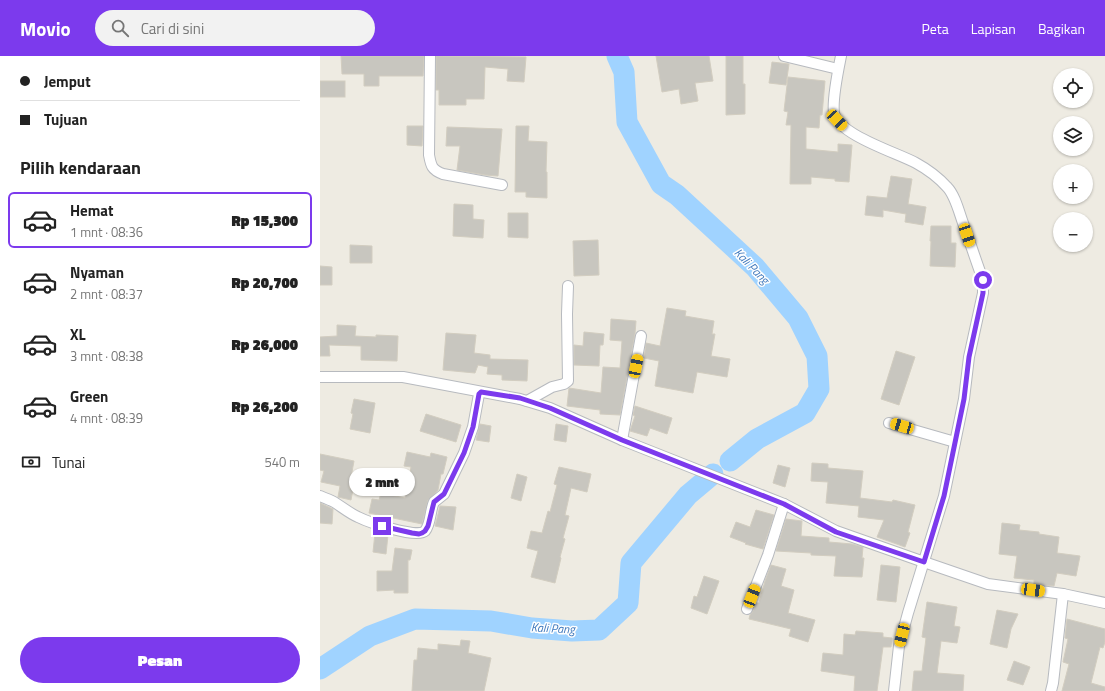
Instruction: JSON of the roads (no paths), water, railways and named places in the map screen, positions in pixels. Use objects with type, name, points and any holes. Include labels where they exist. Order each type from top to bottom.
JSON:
[{"type":"street","points":[[430,56],[429,154],[432,168],[436,172],[443,174],[502,185]]},
{"type":"street","points":[[784,56],[838,69]]},
{"type":"street","points":[[841,56],[838,69],[834,114],[837,120],[846,129],[863,139],[916,163],[937,176],[949,188],[957,205],[983,280],[983,293],[969,357],[964,399],[944,496],[899,646],[894,691]]},
{"type":"street","points":[[527,401],[552,386],[564,384],[568,381],[568,286]]},
{"type":"street","points":[[622,440],[641,336]]},
{"type":"street","points":[[320,377],[404,377],[520,398],[550,408],[622,440],[784,504],[836,532],[988,584],[1063,594],[1105,603]]},
{"type":"street","points":[[320,496],[357,517],[382,526],[419,534],[425,531],[428,526],[434,502],[444,494],[464,453],[473,427],[479,394],[481,392]]},
{"type":"street","points":[[889,423],[955,442]]},
{"type":"street","points":[[747,609],[768,555],[784,504]]},
{"type":"street","points":[[1051,691],[1063,594]]},
{"type":"waterway","name":"Kali Pang","points":[[617,56],[624,72],[627,122],[661,184],[677,195],[755,267],[798,318],[817,356],[819,389],[805,413],[757,439],[730,461]]},
{"type":"waterway","name":"Kali Pang","points":[[320,669],[370,636],[415,619],[491,621],[532,628],[572,631],[599,630],[628,603],[631,563],[688,495],[713,474]]}]
